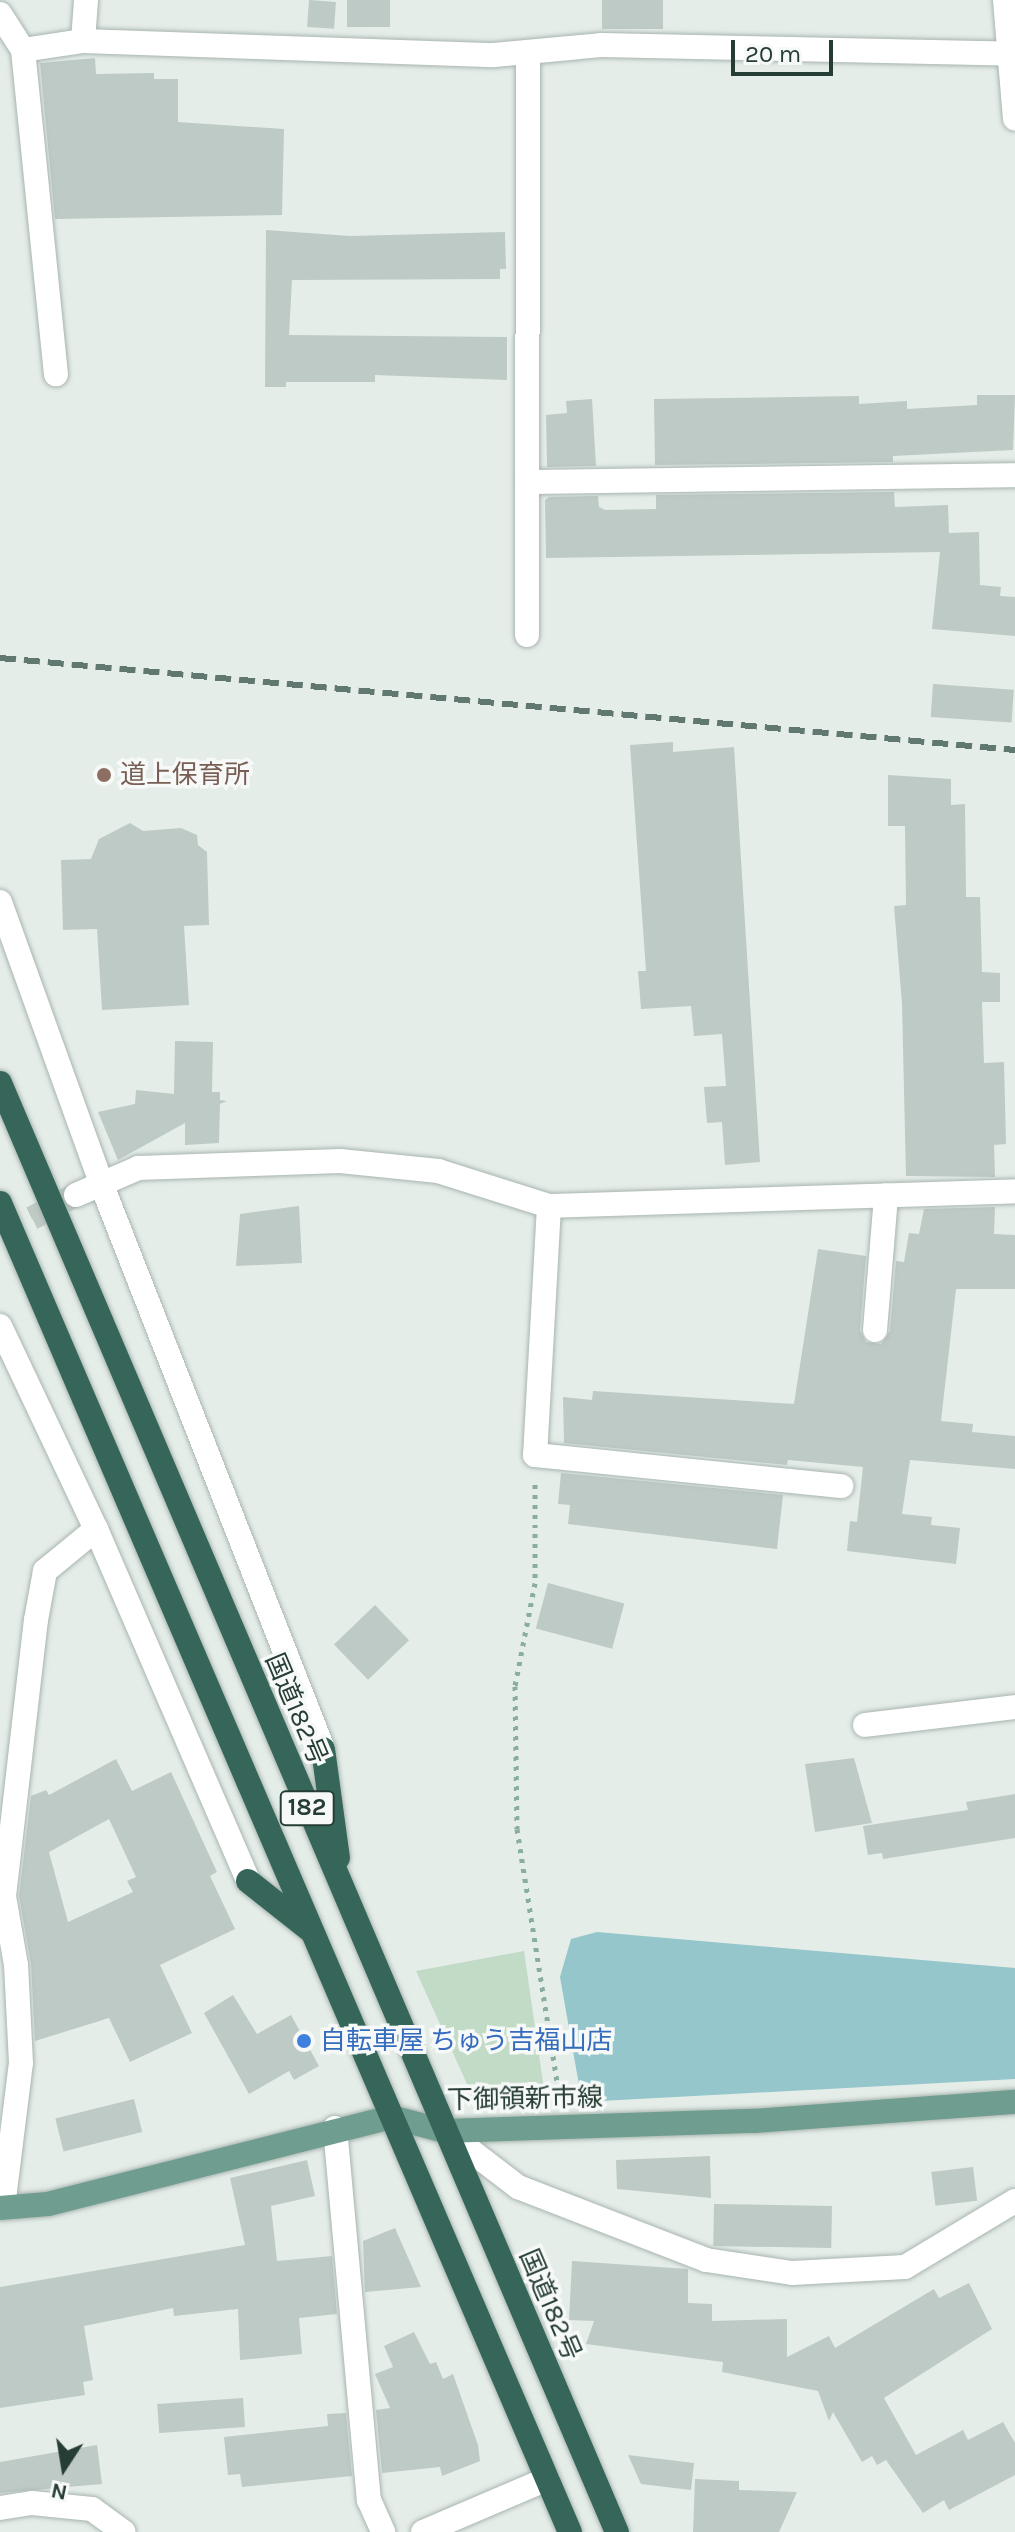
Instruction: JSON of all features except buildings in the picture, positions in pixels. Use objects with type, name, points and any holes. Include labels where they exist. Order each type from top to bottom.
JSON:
[{"type":"highway","name":"国道182号","points":[[0,1083],[617,2532]]},
{"type":"highway","name":"182","points":[[0,1203],[570,2532]]},
{"type":"highway","points":[[323,1749],[342,1891]]},
{"type":"highway","points":[[248,1881],[312,1931]]},
{"type":"main road","name":"下御領新市線","points":[[2,2207],[48,2204],[335,2128],[391,2117],[445,2131],[754,2121],[1015,2102]]},
{"type":"street","points":[[83,41],[86,0]]},
{"type":"street","points":[[1005,0],[1015,119]]},
{"type":"street","points":[[0,14],[23,50],[56,374]]},
{"type":"street","points":[[23,50],[83,41],[528,52],[601,45],[1011,54]]},
{"type":"street","points":[[527,635],[528,52]]},
{"type":"street","points":[[527,482],[1015,475]]},
{"type":"street","points":[[0,902],[101,1183],[323,1749]]},
{"type":"street","points":[[76,1195],[138,1168],[340,1161],[438,1171],[549,1206],[1015,1191]]},
{"type":"street","points":[[875,1330],[886,1195]]},
{"type":"street","points":[[549,1206],[535,1455],[841,1486]]},
{"type":"street","points":[[0,1326],[96,1529],[248,1881]]},
{"type":"street","points":[[2,2207],[21,2063],[16,1965],[4,1896],[8,1804],[45,1571],[96,1529]]},
{"type":"street","points":[[865,1725],[1015,1707]]},
{"type":"street","points":[[335,2128],[369,2500],[383,2532]]},
{"type":"street","points":[[445,2131],[518,2187],[706,2260],[792,2273],[905,2267],[1015,2201]]},
{"type":"street","points":[[423,2532],[547,2479]]},
{"type":"street","points":[[0,2508],[32,2503],[92,2509],[124,2532]]},
{"type":"path","points":[[535,1455],[535,1583],[515,1686],[517,1829],[564,2127]]},
{"type":"green space","points":[[524,1951],[546,2103],[501,2101],[467,2084],[416,1971]]},
{"type":"water","points":[[597,1932],[1015,1968],[1015,2079],[582,2102],[560,1977],[571,1939]]},
{"type":"tunnel","points":[[0,1235],[76,1195]]},
{"type":"railway","points":[[0,658],[1015,750]]},
{"type":"place","name":"道上保育所","points":[[104,775]]},
{"type":"place","name":"自転車屋 ちゅう吉福山店","points":[[304,2041]]}]
